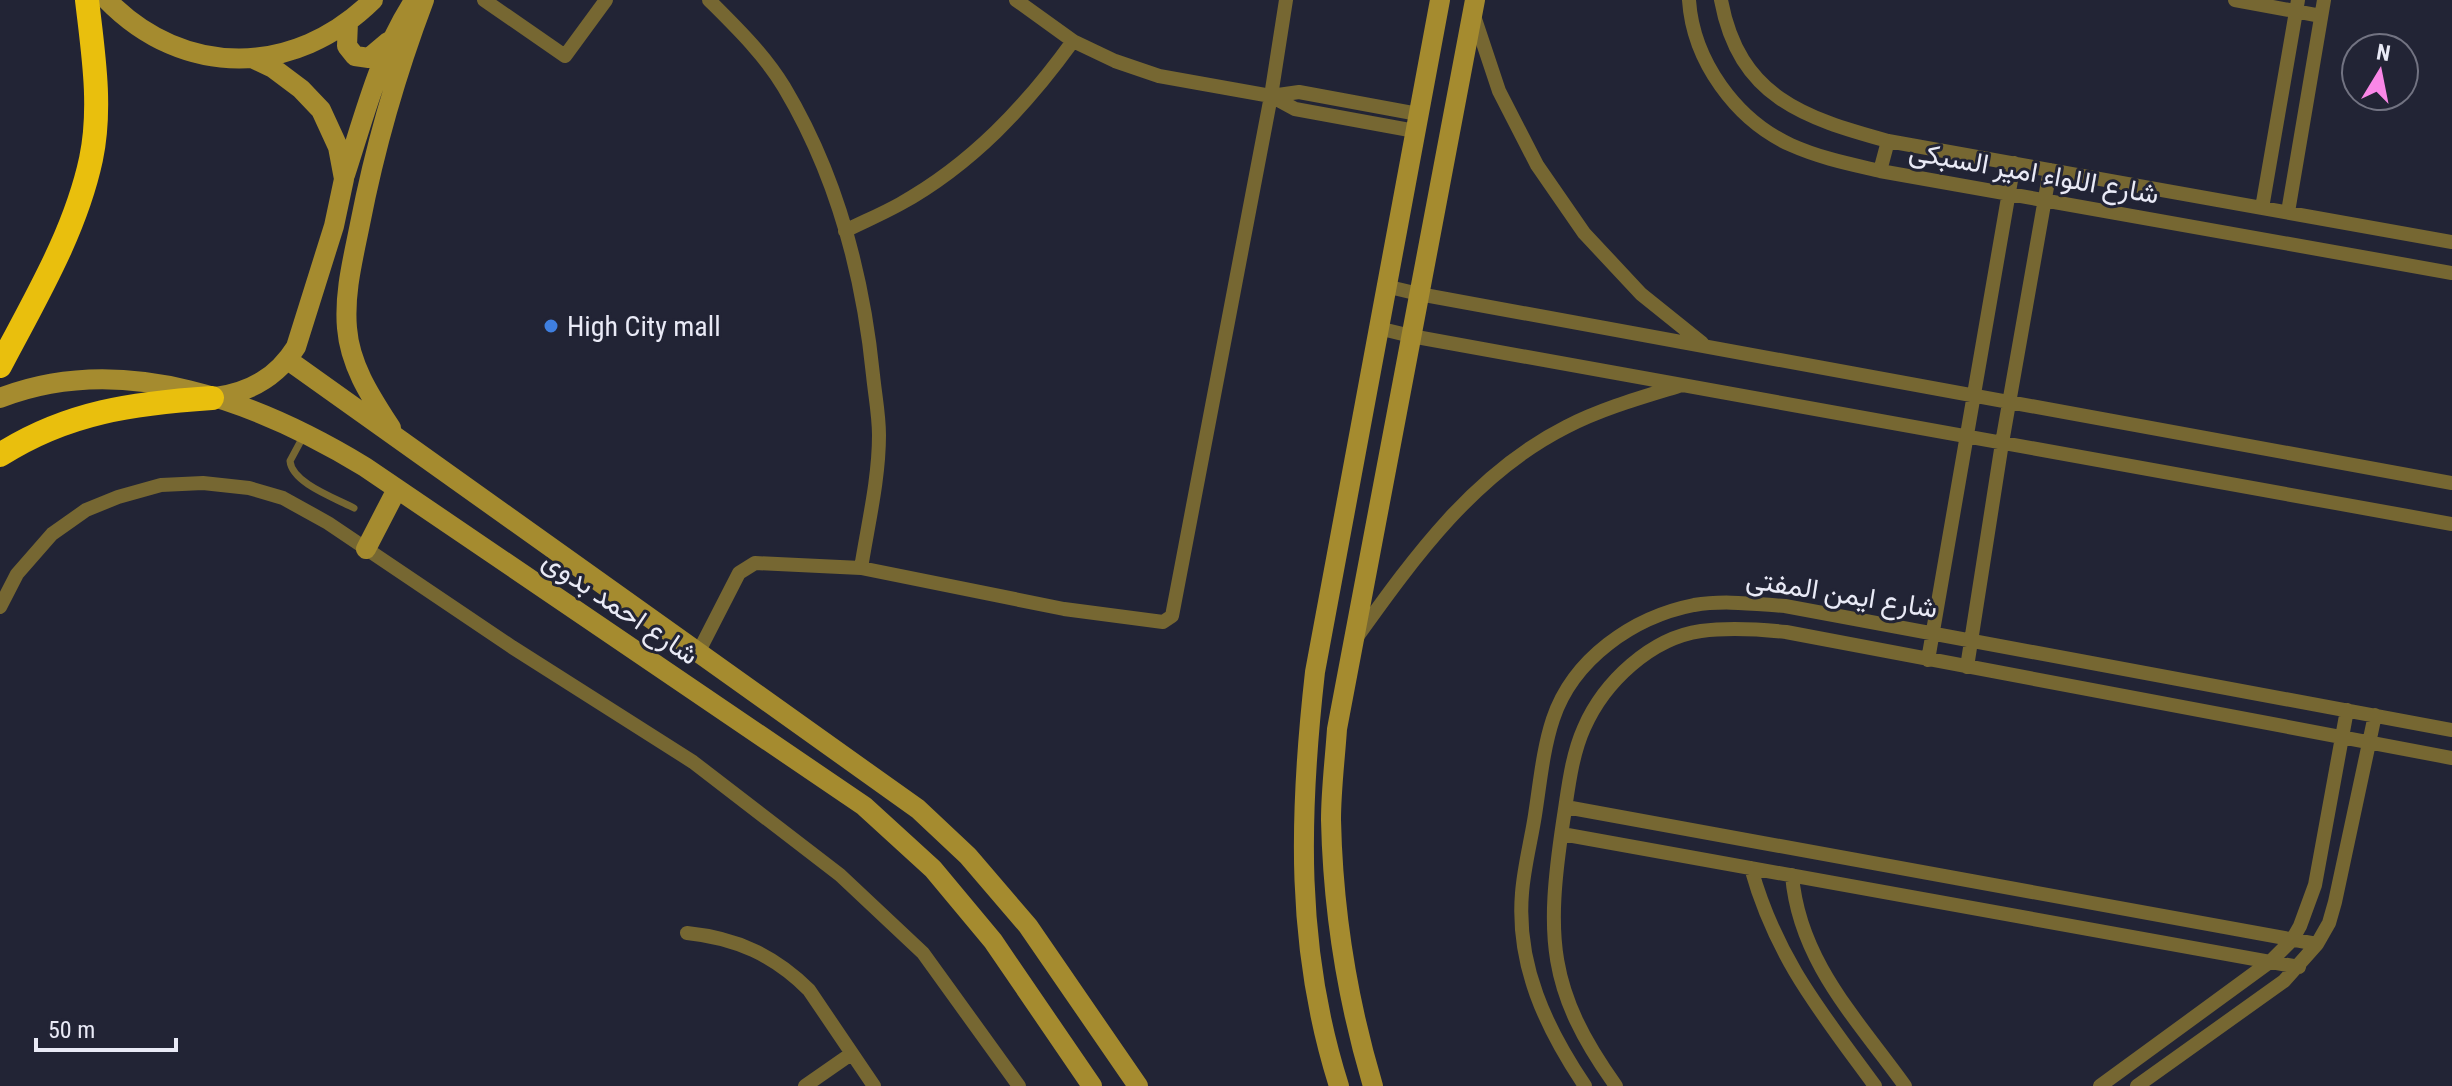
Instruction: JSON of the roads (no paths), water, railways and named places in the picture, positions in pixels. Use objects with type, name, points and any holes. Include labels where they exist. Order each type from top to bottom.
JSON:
[{"type":"highway","points":[[0,366],[50,272],[75,212],[91,157],[96,89],[87,0]]},
{"type":"highway","points":[[0,455],[50,428],[88,415],[127,405],[212,398]]},
{"type":"street","points":[[107,0],[123,16],[162,42],[207,57],[254,59],[287,53],[318,41],[348,22],[373,0]]},
{"type":"street","points":[[212,398],[241,393],[278,370],[288,360],[302,333],[334,226],[344,179],[391,40],[415,0]]},
{"type":"street","points":[[397,438],[362,382],[347,330],[347,301],[350,271],[375,150],[424,0]]},
{"type":"street","points":[[484,0],[565,56],[606,0]]},
{"type":"street","points":[[709,0],[751,42],[783,85],[829,180],[860,280],[879,434],[877,470],[861,568]]},
{"type":"street","points":[[1016,0],[1073,41],[1115,61],[1159,76],[1271,96],[1299,92],[1416,122]]},
{"type":"street","points":[[699,651],[732,585],[745,567],[755,563],[861,568],[1064,609],[1163,622],[1168,620],[1175,607],[1271,96],[1286,0]]},
{"type":"street","points":[[1339,1086],[1314,987],[1305,915],[1302,845],[1315,672],[1440,0]]},
{"type":"street","name":"شارع اللواء امير السبكى","points":[[1689,0],[1699,45],[1714,76],[1734,103],[1760,126],[1789,144],[1821,156],[1880,171],[2452,273]]},
{"type":"street","name":"شارع اللواء امير السبكى","points":[[1721,0],[1724,19],[1736,48],[1754,75],[1777,97],[1818,120],[1888,141],[2452,242]]},
{"type":"street","points":[[2235,0],[2297,6],[2321,16]]},
{"type":"street","points":[[2288,212],[2324,0]]},
{"type":"street","points":[[1373,1086],[1345,973],[1335,907],[1332,833],[1337,729],[1474,6]]},
{"type":"street","points":[[1474,6],[1499,91],[1537,165],[1560,199],[1584,233],[1641,294],[1706,346]]},
{"type":"street","points":[[2262,208],[2297,6]]},
{"type":"street","points":[[348,22],[347,46],[355,56],[369,58],[391,40]]},
{"type":"street","points":[[845,231],[900,204],[962,162],[997,133],[1038,89],[1073,41]]},
{"type":"street","points":[[254,59],[273,68],[301,89],[321,110],[338,147],[344,179]]},
{"type":"street","points":[[1880,171],[1888,141]]},
{"type":"street","points":[[1928,660],[2014,163]]},
{"type":"street","points":[[1967,667],[2050,170]]},
{"type":"street","points":[[1385,286],[2452,483]]},
{"type":"street","points":[[1378,328],[2452,524]]},
{"type":"street","name":"شارع احمد بدوى","points":[[288,360],[918,809],[968,856],[1028,926],[1138,1086]]},
{"type":"street","name":"شارع احمد بدوى","points":[[0,398],[55,383],[94,379],[134,380],[174,386],[254,411],[345,455],[864,806],[933,869],[993,941],[1092,1086]]},
{"type":"street","points":[[1354,641],[1405,570],[1457,509],[1485,482],[1565,427],[1622,403],[1684,385]]},
{"type":"street","points":[[0,607],[17,574],[52,534],[86,510],[118,497],[161,485],[203,483],[249,488],[283,498],[328,523],[512,647],[693,762],[840,875],[923,953],[1019,1086]]},
{"type":"street","points":[[366,549],[397,489]]},
{"type":"street","name":"شارع ايمن المفتى","points":[[1585,1086],[1546,1022],[1531,981],[1523,937],[1522,894],[1553,718],[1575,678],[1589,660],[1616,638],[1653,618],[1693,605],[1728,602],[1785,606],[2452,730]]},
{"type":"street","name":"شارع ايمن المفتى","points":[[1616,1086],[1574,1020],[1562,986],[1555,952],[1553,917],[1562,834],[1574,758],[1584,727],[1598,701],[1642,656],[1669,641],[1698,631],[1742,628],[1786,632],[2452,758]]},
{"type":"street","points":[[2100,1086],[2271,961],[2292,940],[2315,885],[2347,710]]},
{"type":"street","points":[[2137,1086],[2284,981],[2317,944],[2329,923],[2335,902],[2375,715]]},
{"type":"street","points":[[1566,807],[2317,944]]},
{"type":"street","points":[[1562,834],[2299,967]]},
{"type":"street","points":[[1751,868],[1767,920],[1792,969],[1875,1086]]},
{"type":"street","points":[[1792,875],[1799,919],[1820,968],[1905,1086]]},
{"type":"street","points":[[2180,945],[2184,920]]},
{"type":"street","points":[[687,933],[737,943],[781,965],[809,990],[874,1086]]},
{"type":"street","points":[[805,1086],[851,1054]]},
{"type":"lane","points":[[305,433],[290,461],[292,471],[299,479],[354,508]]},
{"type":"place","name":"High City mall","points":[[551,326]]}]
